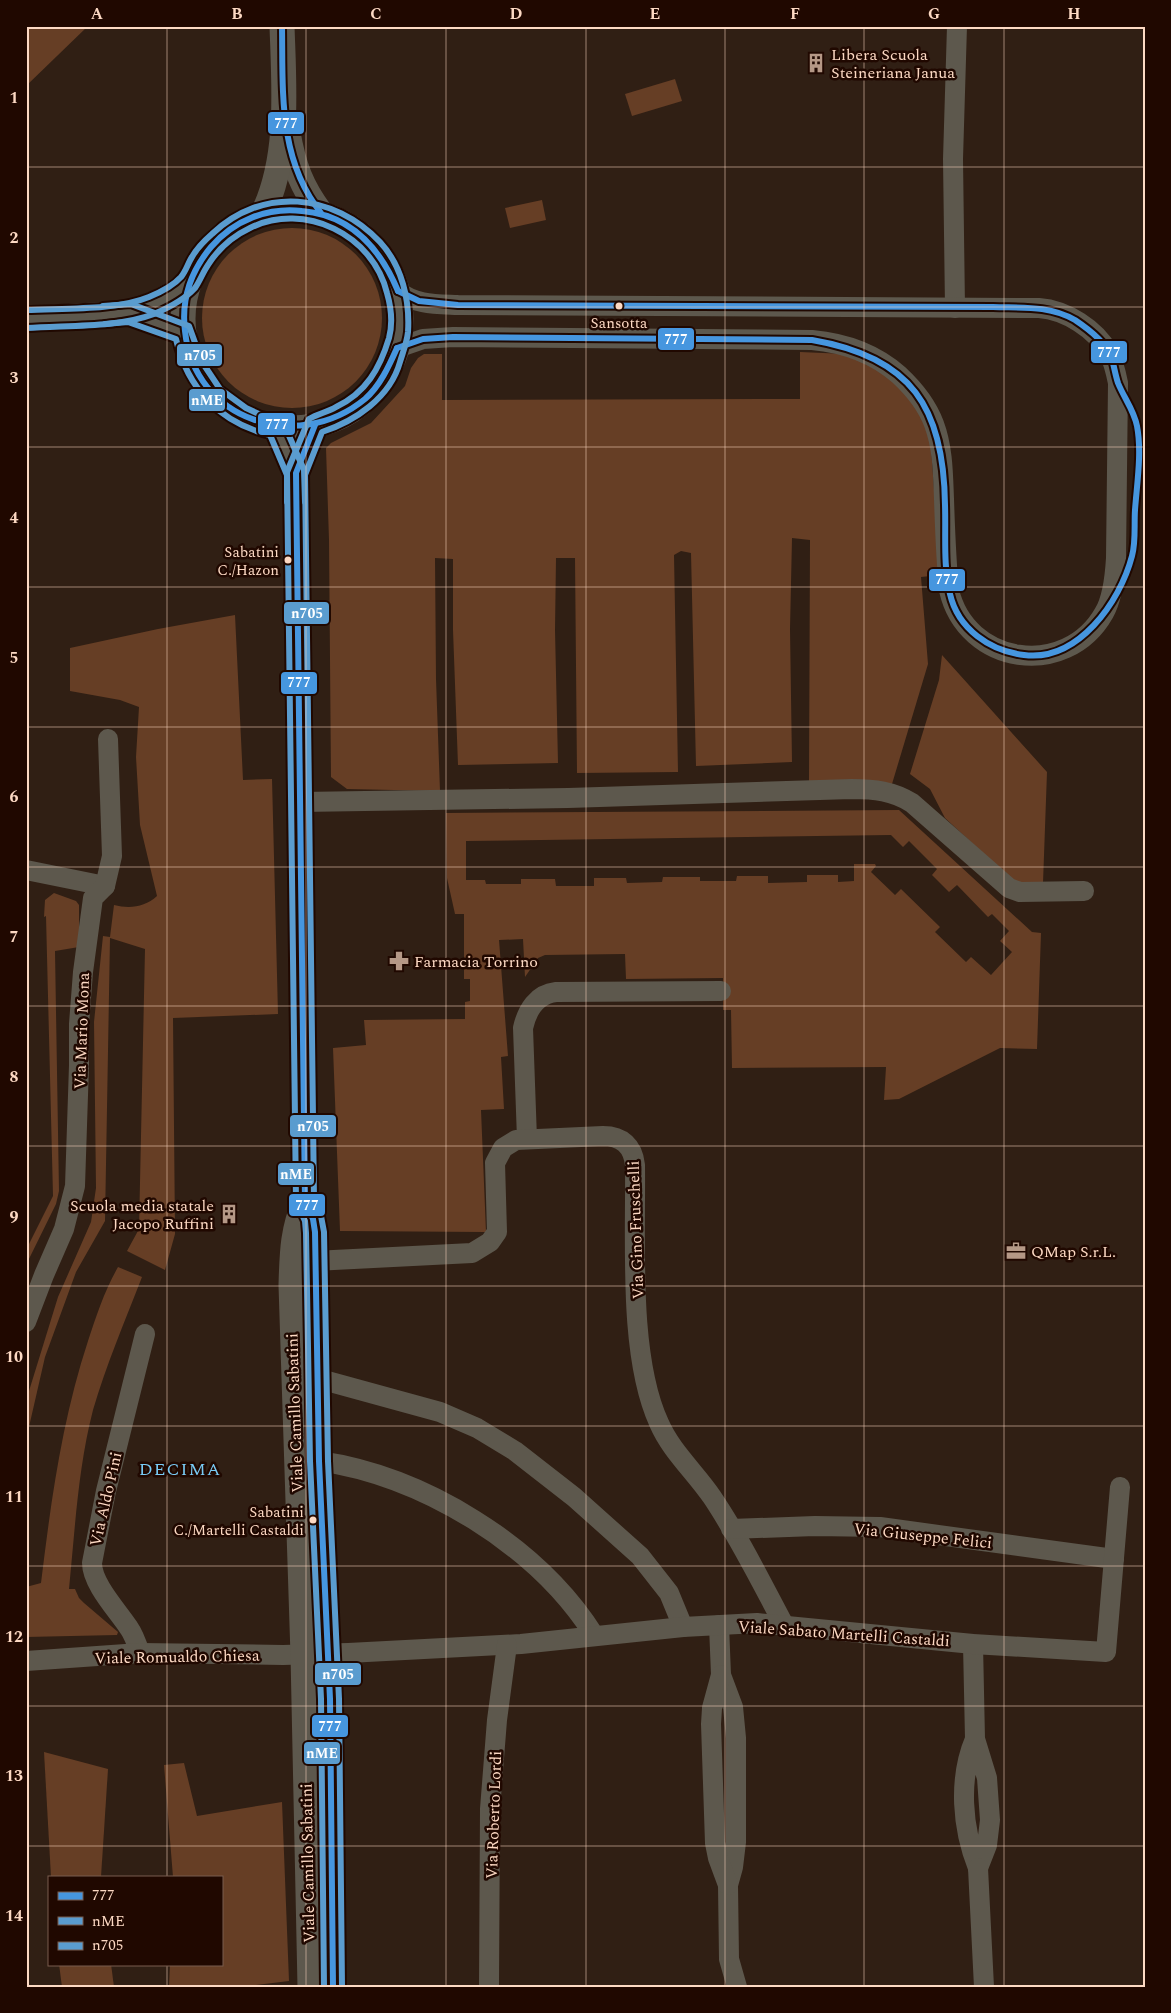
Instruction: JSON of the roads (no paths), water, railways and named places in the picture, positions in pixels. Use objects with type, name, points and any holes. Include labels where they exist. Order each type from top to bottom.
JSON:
[{"type":"street","points":[[263,213],[276,174],[284,118],[282,26]]},
{"type":"street","points":[[954,308],[953,160],[957,26]]},
{"type":"street","points":[[284,118],[297,173],[306,193],[320,213]]},
{"type":"street","points":[[292,209],[320,213],[345,224],[366,238],[387,266],[398,291],[401,315],[397,348],[379,383],[366,398],[351,410],[315,425],[296,428],[265,425],[242,417],[213,395],[193,367],[183,332],[184,306],[188,282],[200,260],[218,239],[239,224],[263,213],[292,209]]},
{"type":"street","points":[[26,319],[129,313],[156,303],[174,293],[188,282]]},
{"type":"street","points":[[397,348],[423,339],[453,337],[812,340],[837,343],[865,353],[886,364],[912,388],[929,413],[940,441],[949,590],[958,614],[968,627],[979,638],[994,648],[1011,653],[1041,656],[1054,653],[1074,644],[1087,634],[1104,612],[1114,578],[1118,383],[1114,362],[1096,337],[1076,321],[1052,310],[1039,308],[458,305],[423,303],[398,291]]},
{"type":"street","points":[[129,313],[183,332]]},
{"type":"street","name":"Viale Camillo Sabatini","points":[[315,425],[296,473],[306,1201],[315,1232],[316,1378],[327,1654],[333,1987]]},
{"type":"street","name":"Viale Camillo Sabatini","points":[[276,427],[296,473]]},
{"type":"street","name":"Via Mario Mona","points":[[26,1322],[64,1229],[74,1198],[77,1175],[79,1024],[83,972],[93,898],[105,886],[112,856],[108,739]]},
{"type":"street","points":[[301,802],[568,798],[852,789],[877,790],[897,794],[912,803],[1009,888],[1020,892],[1084,891]]},
{"type":"street","points":[[26,870],[105,886]]},
{"type":"street","points":[[527,1139],[523,1028],[531,1007],[543,996],[556,992],[721,991]]},
{"type":"street","name":"Via Gino Fruschelli","points":[[314,1261],[472,1252],[479,1250],[497,1232],[495,1169],[497,1158],[507,1145],[516,1140],[527,1139],[608,1136],[625,1142],[633,1153],[635,1165],[639,1334],[650,1398],[665,1434],[711,1494],[784,1625]]},
{"type":"street","name":"Viale Camillo Sabatini","points":[[306,1201],[297,1220],[293,1236],[291,1285],[303,1655],[310,1987]]},
{"type":"street","name":"Via Aldo Pini","points":[[140,1653],[130,1628],[115,1610],[97,1579],[92,1563],[106,1490],[145,1334]]},
{"type":"street","points":[[316,1378],[440,1412],[477,1428],[515,1451],[574,1497],[640,1556],[668,1593],[682,1627]]},
{"type":"street","points":[[318,1461],[368,1472],[398,1482],[439,1501],[479,1524],[513,1548],[540,1571],[568,1601],[594,1635]]},
{"type":"street","name":"Viale Sabato Martelli Castaldi","points":[[327,1654],[507,1645],[682,1627],[757,1623],[973,1644],[1106,1652],[1120,1487]]},
{"type":"street","name":"Via Giuseppe Felici","points":[[731,1529],[833,1526],[880,1527],[1114,1559]]},
{"type":"street","points":[[719,1625],[721,1675],[712,1708],[712,1733],[715,1843],[718,1858],[728,1885],[729,1959],[723,1987]]},
{"type":"street","points":[[973,1644],[975,1738],[966,1762],[964,1784],[966,1827],[978,1868],[984,1987]]},
{"type":"street","name":"Via Roberto Lordi","points":[[489,1987],[490,1809],[497,1720],[507,1645]]},
{"type":"street","name":"Viale Romualdo Chiesa","points":[[26,1661],[140,1653],[327,1654]]},
{"type":"street","points":[[729,1959],[736,1987]]},
{"type":"place","name":"Libera Scuola Steineriana Janua","points":[[816,63]]},
{"type":"place","name":"Sansotta","points":[[619,306]]},
{"type":"place","name":"Sabatini C./Hazon","points":[[288,560]]},
{"type":"place","name":"Farmacia Torrino","points":[[399,961]]},
{"type":"place","name":"Scuola media statale Jacopo Ruffini","points":[[229,1214]]},
{"type":"place","name":"QMap S.r.L.","points":[[1016,1251]]},
{"type":"place","name":"Sabatini C./Martelli Castaldi","points":[[313,1520]]},
{"type":"district","name":"DECIMA","points":[[180,1469]]}]
